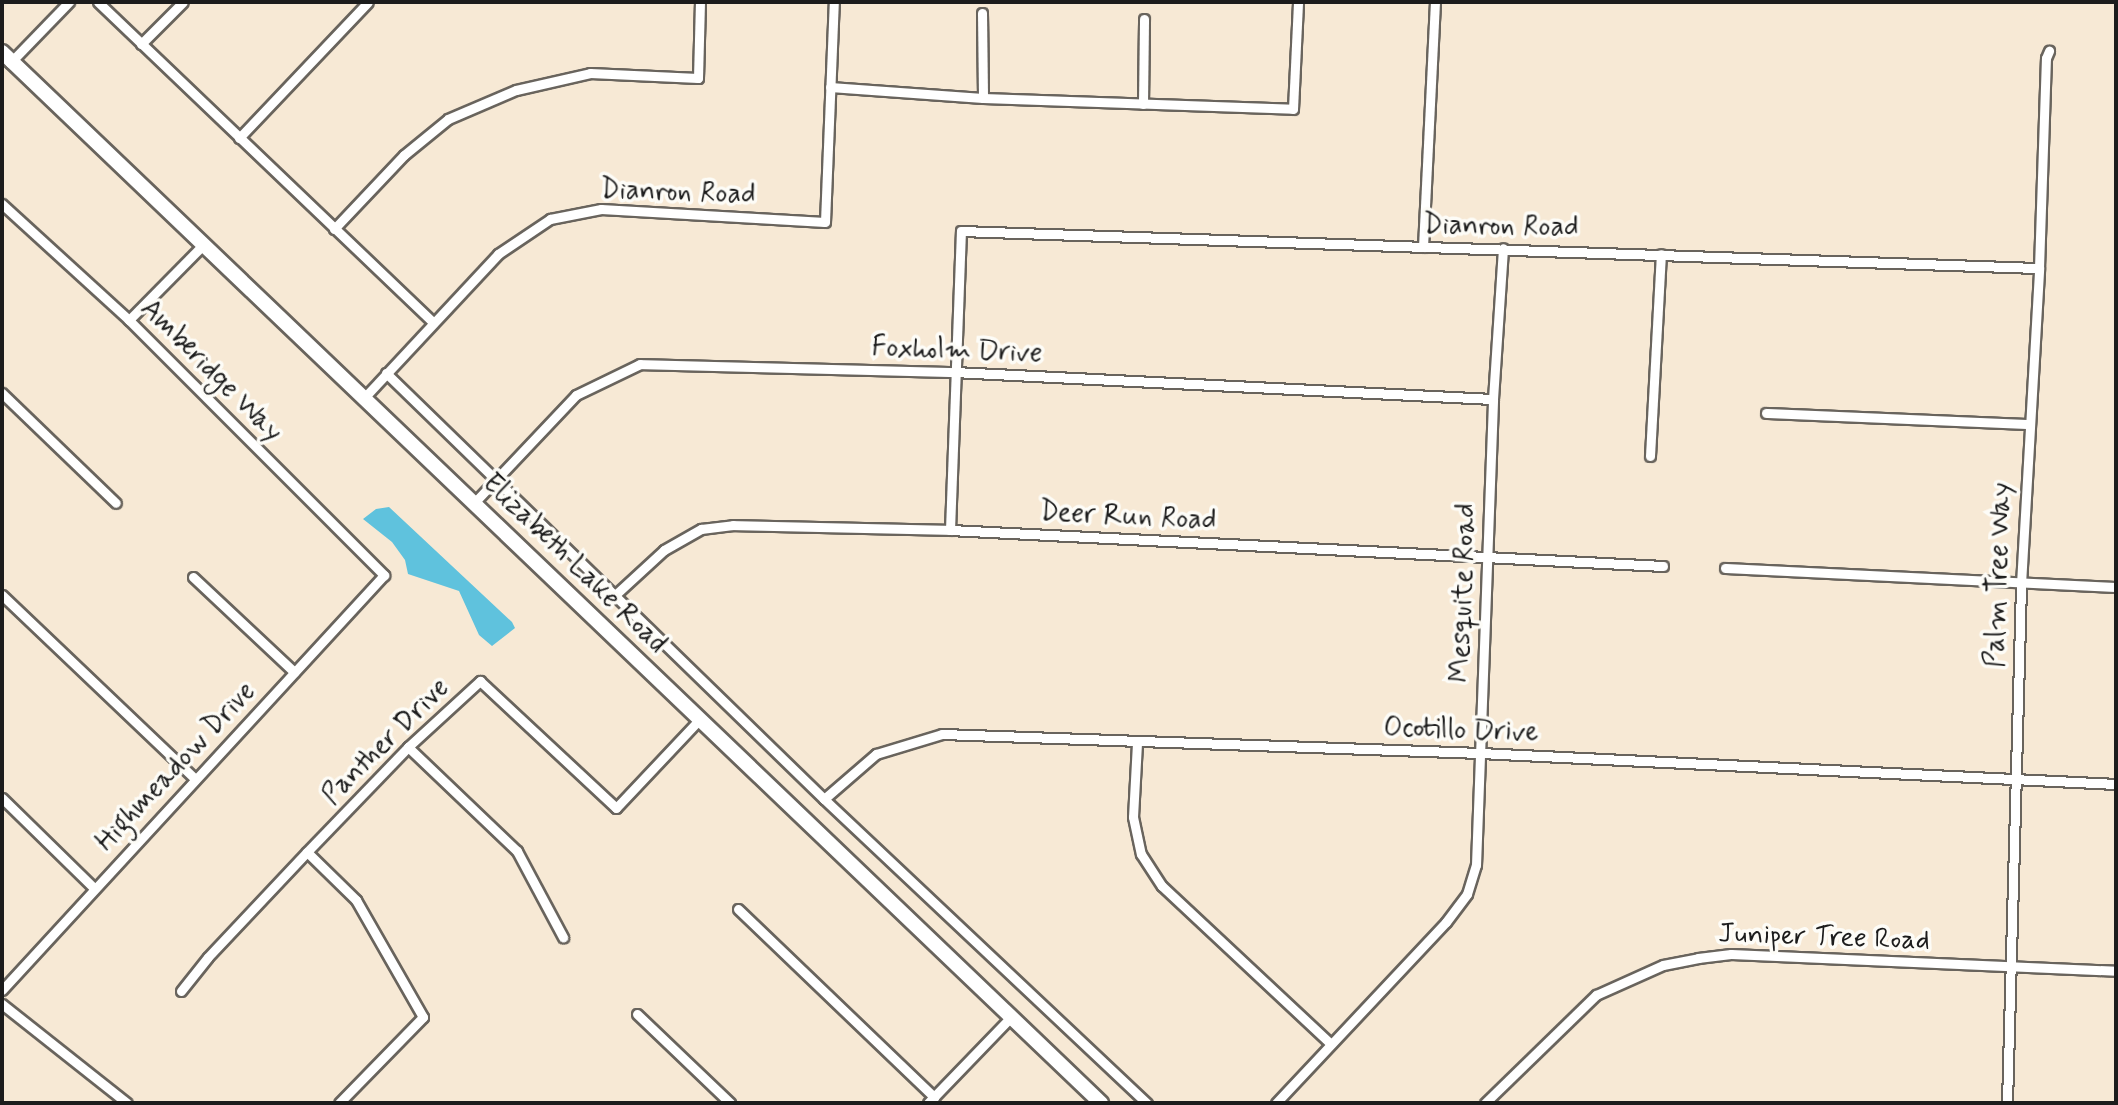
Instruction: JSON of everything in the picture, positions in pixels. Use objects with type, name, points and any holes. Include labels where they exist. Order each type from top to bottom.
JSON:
[{"type":"main road","name":"Elizabeth Lake Road","points":[[5,58],[1101,1103]]},
{"type":"street","points":[[5,58],[69,2]]},
{"type":"street","points":[[98,2],[433,322]]},
{"type":"street","points":[[141,44],[183,2]]},
{"type":"street","points":[[239,138],[368,2]]},
{"type":"street","points":[[334,229],[404,155],[448,119],[516,90],[590,73],[698,78],[700,2]]},
{"type":"street","points":[[834,2],[830,87],[983,98],[1293,109],[1298,2]]},
{"type":"street","points":[[1423,247],[1435,2]]},
{"type":"street","points":[[982,13],[983,98]]},
{"type":"street","points":[[1143,104],[1144,19]]},
{"type":"street","name":"Palm Tree Way","points":[[2007,1103],[2013,779],[2028,424],[2039,268],[2046,58],[2049,51]]},
{"type":"street","name":"Dianron Road","points":[[363,399],[498,254],[550,219],[601,209],[825,222],[830,87]]},
{"type":"street","name":"Amberidge Way","points":[[2,204],[129,320],[384,575]]},
{"type":"street","name":"Dianron Road","points":[[954,372],[961,231],[2039,268]]},
{"type":"street","points":[[129,320],[202,246]]},
{"type":"street","name":"Mesquite Road","points":[[1276,1103],[1446,922],[1467,894],[1476,865],[1493,399],[1503,248]]},
{"type":"street","points":[[1650,456],[1661,254]]},
{"type":"street","name":"Foxholm Drive","points":[[473,504],[576,395],[640,364],[954,372],[1493,399]]},
{"type":"street","points":[[950,530],[954,372]]},
{"type":"street","points":[[386,373],[824,799],[1147,1103]]},
{"type":"street","points":[[2,393],[116,503]]},
{"type":"street","points":[[1766,413],[2028,424]]},
{"type":"street","name":"Deer Run Road","points":[[614,596],[664,550],[701,529],[733,525],[950,530],[1663,566]]},
{"type":"street","points":[[1725,568],[2116,587]]},
{"type":"street","name":"Highmeadow Drive","points":[[2,990],[384,575]]},
{"type":"street","points":[[193,577],[294,672]]},
{"type":"street","points":[[2,595],[194,778]]},
{"type":"street","name":"Panther Drive","points":[[181,991],[208,957],[408,747],[480,681],[616,808],[700,719]]},
{"type":"street","name":"Ocotillo Drive","points":[[824,799],[876,754],[942,734],[1480,753],[2116,784]]},
{"type":"street","points":[[1137,743],[1133,817],[1141,854],[1162,886],[1331,1044]]},
{"type":"street","points":[[408,747],[517,851],[563,937]]},
{"type":"street","points":[[2,798],[94,888]]},
{"type":"street","points":[[307,852],[356,900],[423,1017],[339,1103]]},
{"type":"street","points":[[738,909],[931,1100],[1011,1017]]},
{"type":"street","name":"Juniper Tree Road","points":[[1485,1103],[1596,995],[1663,965],[1731,954],[2116,971]]},
{"type":"street","points":[[2,1004],[113,1099],[127,1103]]},
{"type":"street","points":[[637,1014],[730,1103]]},
{"type":"water","points":[[389,507],[515,628],[492,646],[479,635],[459,591],[408,574],[405,560],[392,542],[363,519],[376,509]]}]
